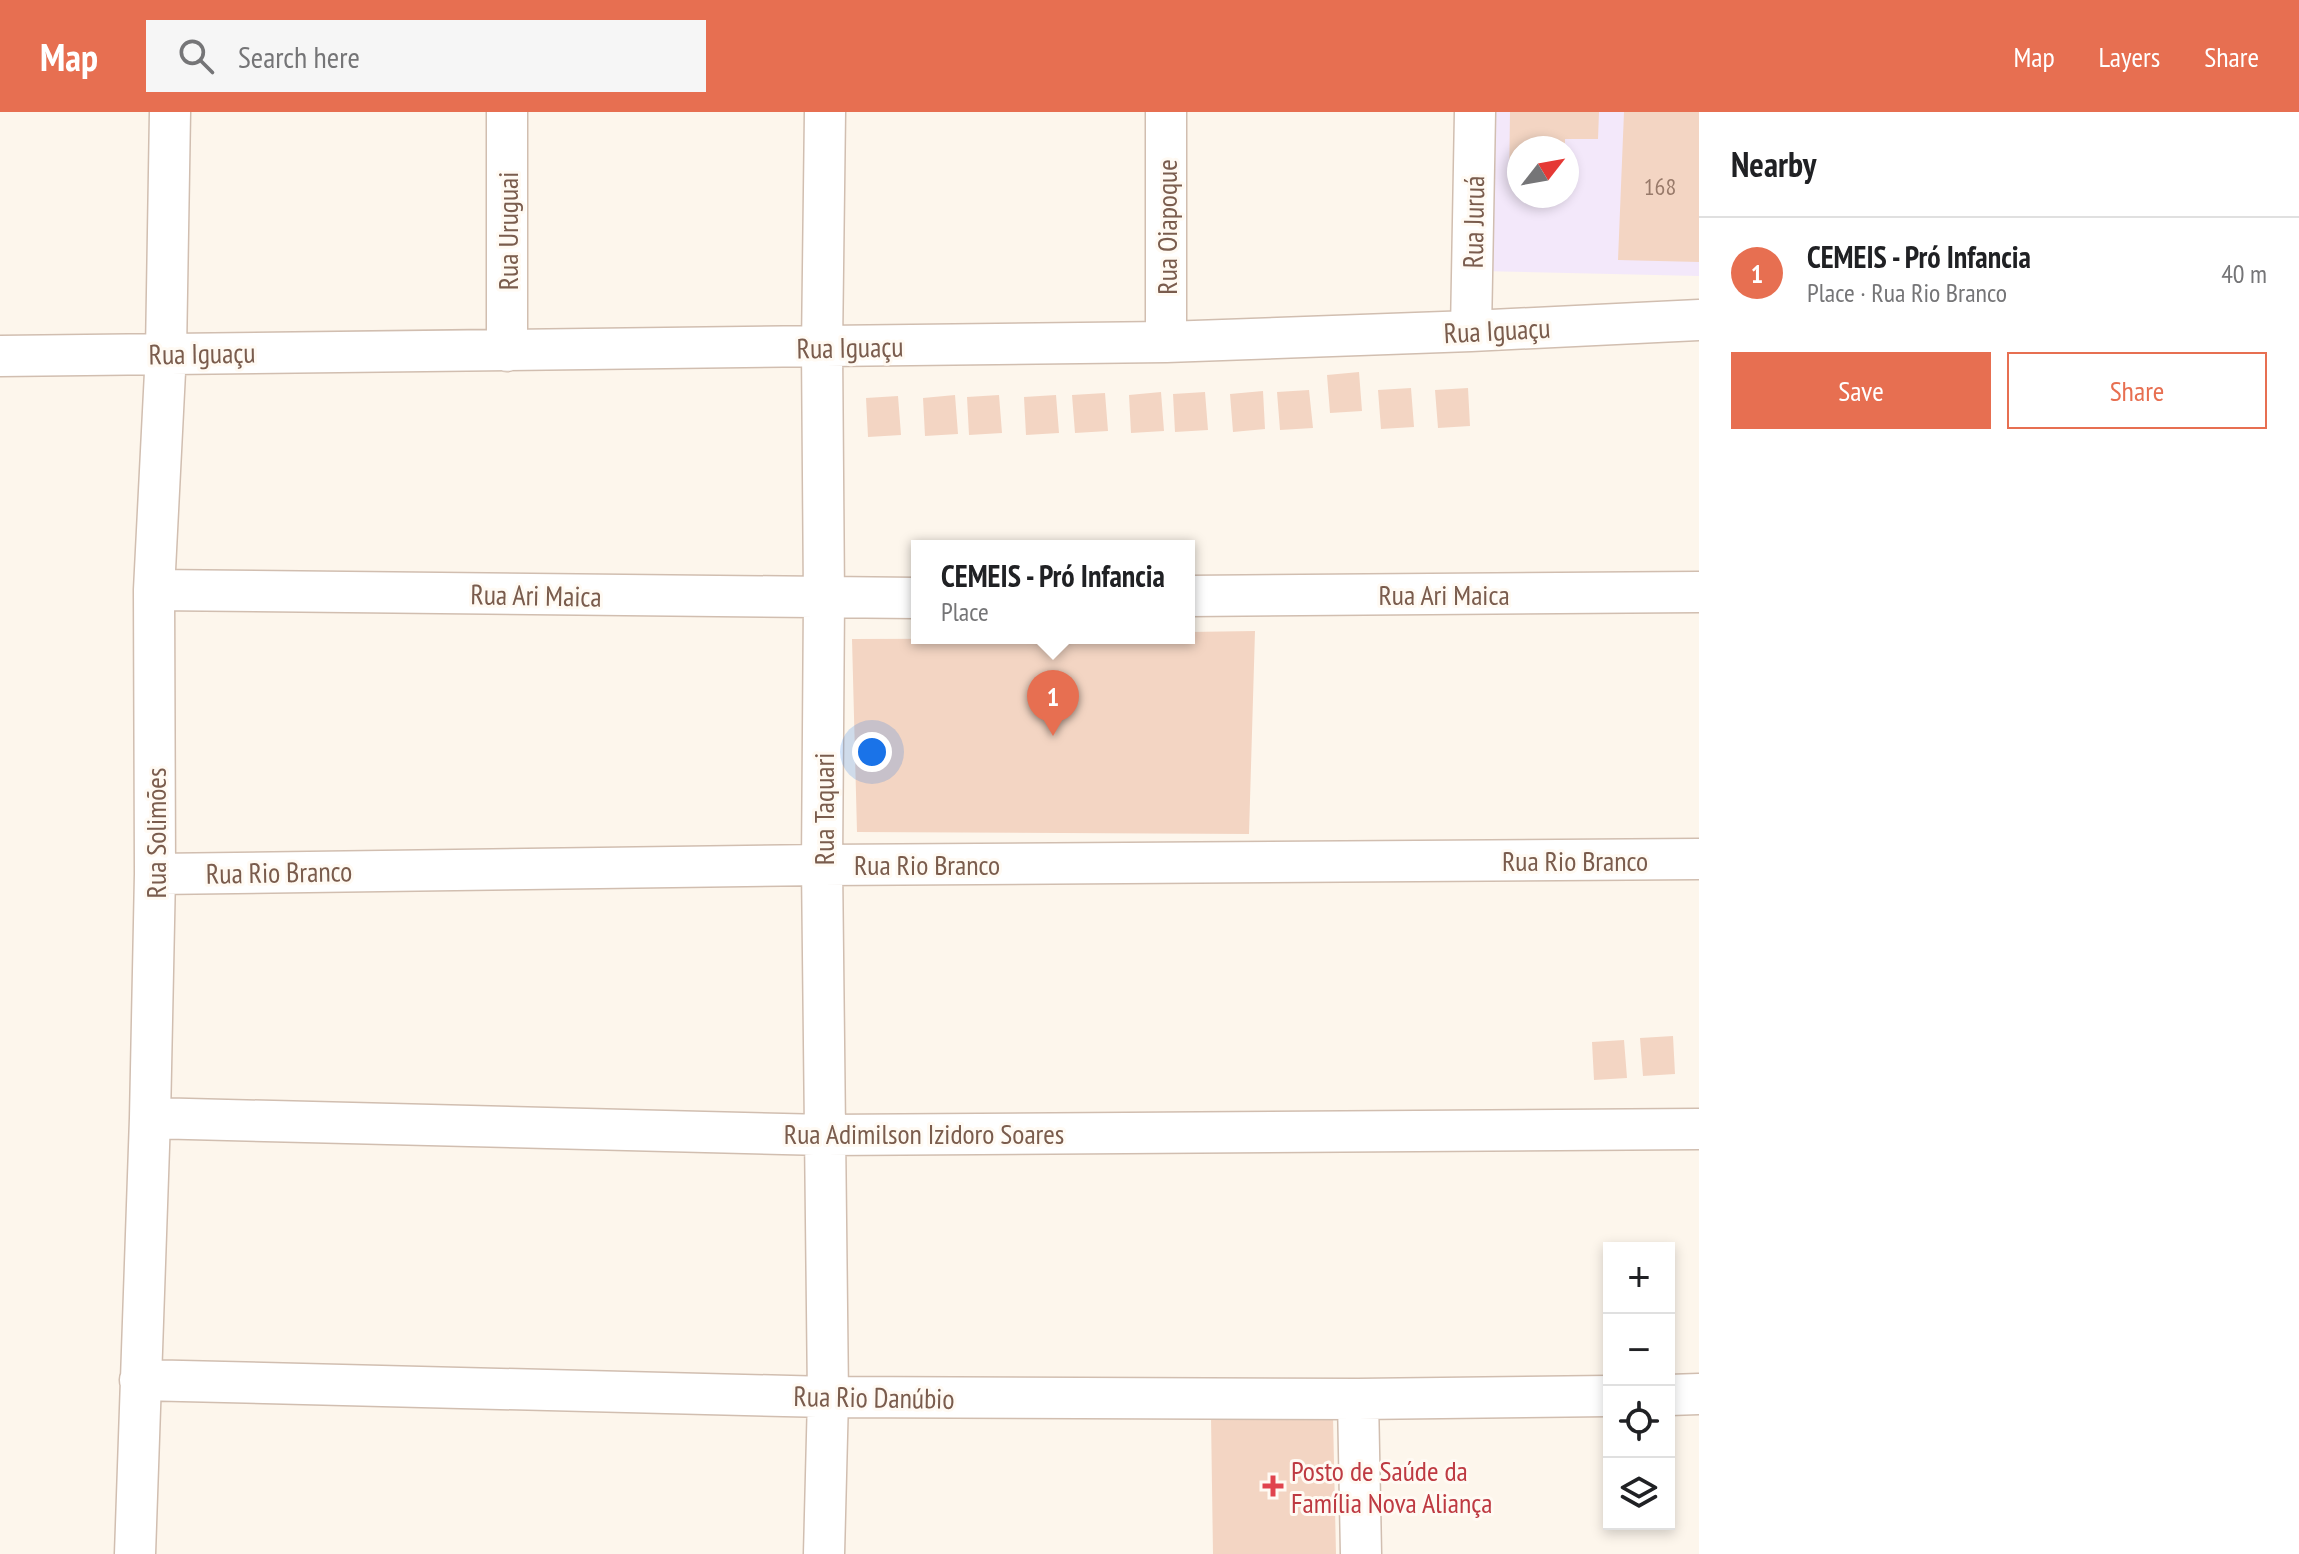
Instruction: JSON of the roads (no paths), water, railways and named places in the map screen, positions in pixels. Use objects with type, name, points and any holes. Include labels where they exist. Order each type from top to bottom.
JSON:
[{"type":"street","name":"Rua Solimões","points":[[135,1554],[150,1118],[155,874],[154,590],[166,352],[170,112]]},
{"type":"street","name":"Rua Uruguai","points":[[507,112],[507,351]]},
{"type":"street","name":"Rua Taquari","points":[[824,1554],[828,1397],[822,865],[825,112]]},
{"type":"street","name":"Rua Oiapoque","points":[[1166,112],[1166,342]]},
{"type":"street","name":"Rua Juruá","points":[[1471,331],[1475,112]]},
{"type":"street","name":"Rua Iguaçu","points":[[0,356],[1166,342],[1699,320]]},
{"type":"street","name":"Rua Ari Maica","points":[[154,590],[911,598]]},
{"type":"street","name":"Rua Ari Maica","points":[[1195,596],[1699,592]]},
{"type":"street","name":"Rua Rio Branco","points":[[155,874],[822,865],[1699,859]]},
{"type":"street","name":"Rua Adimilson Izidoro Soares","points":[[150,1118],[825,1135],[1699,1129]]},
{"type":"street","name":"Rua Rio Danúbio","points":[[140,1380],[828,1397],[1358,1399],[1603,1396]]},
{"type":"street","points":[[1675,1395],[1699,1394]]},
{"type":"street","points":[[1358,1399],[1361,1554]]},
{"type":"place","name":"CEMEIS - Pró Infancia","points":[[1053,736]]},
{"type":"place","name":"Posto de Saúde da Família Nova Aliança","points":[[1273,1486]]}]
